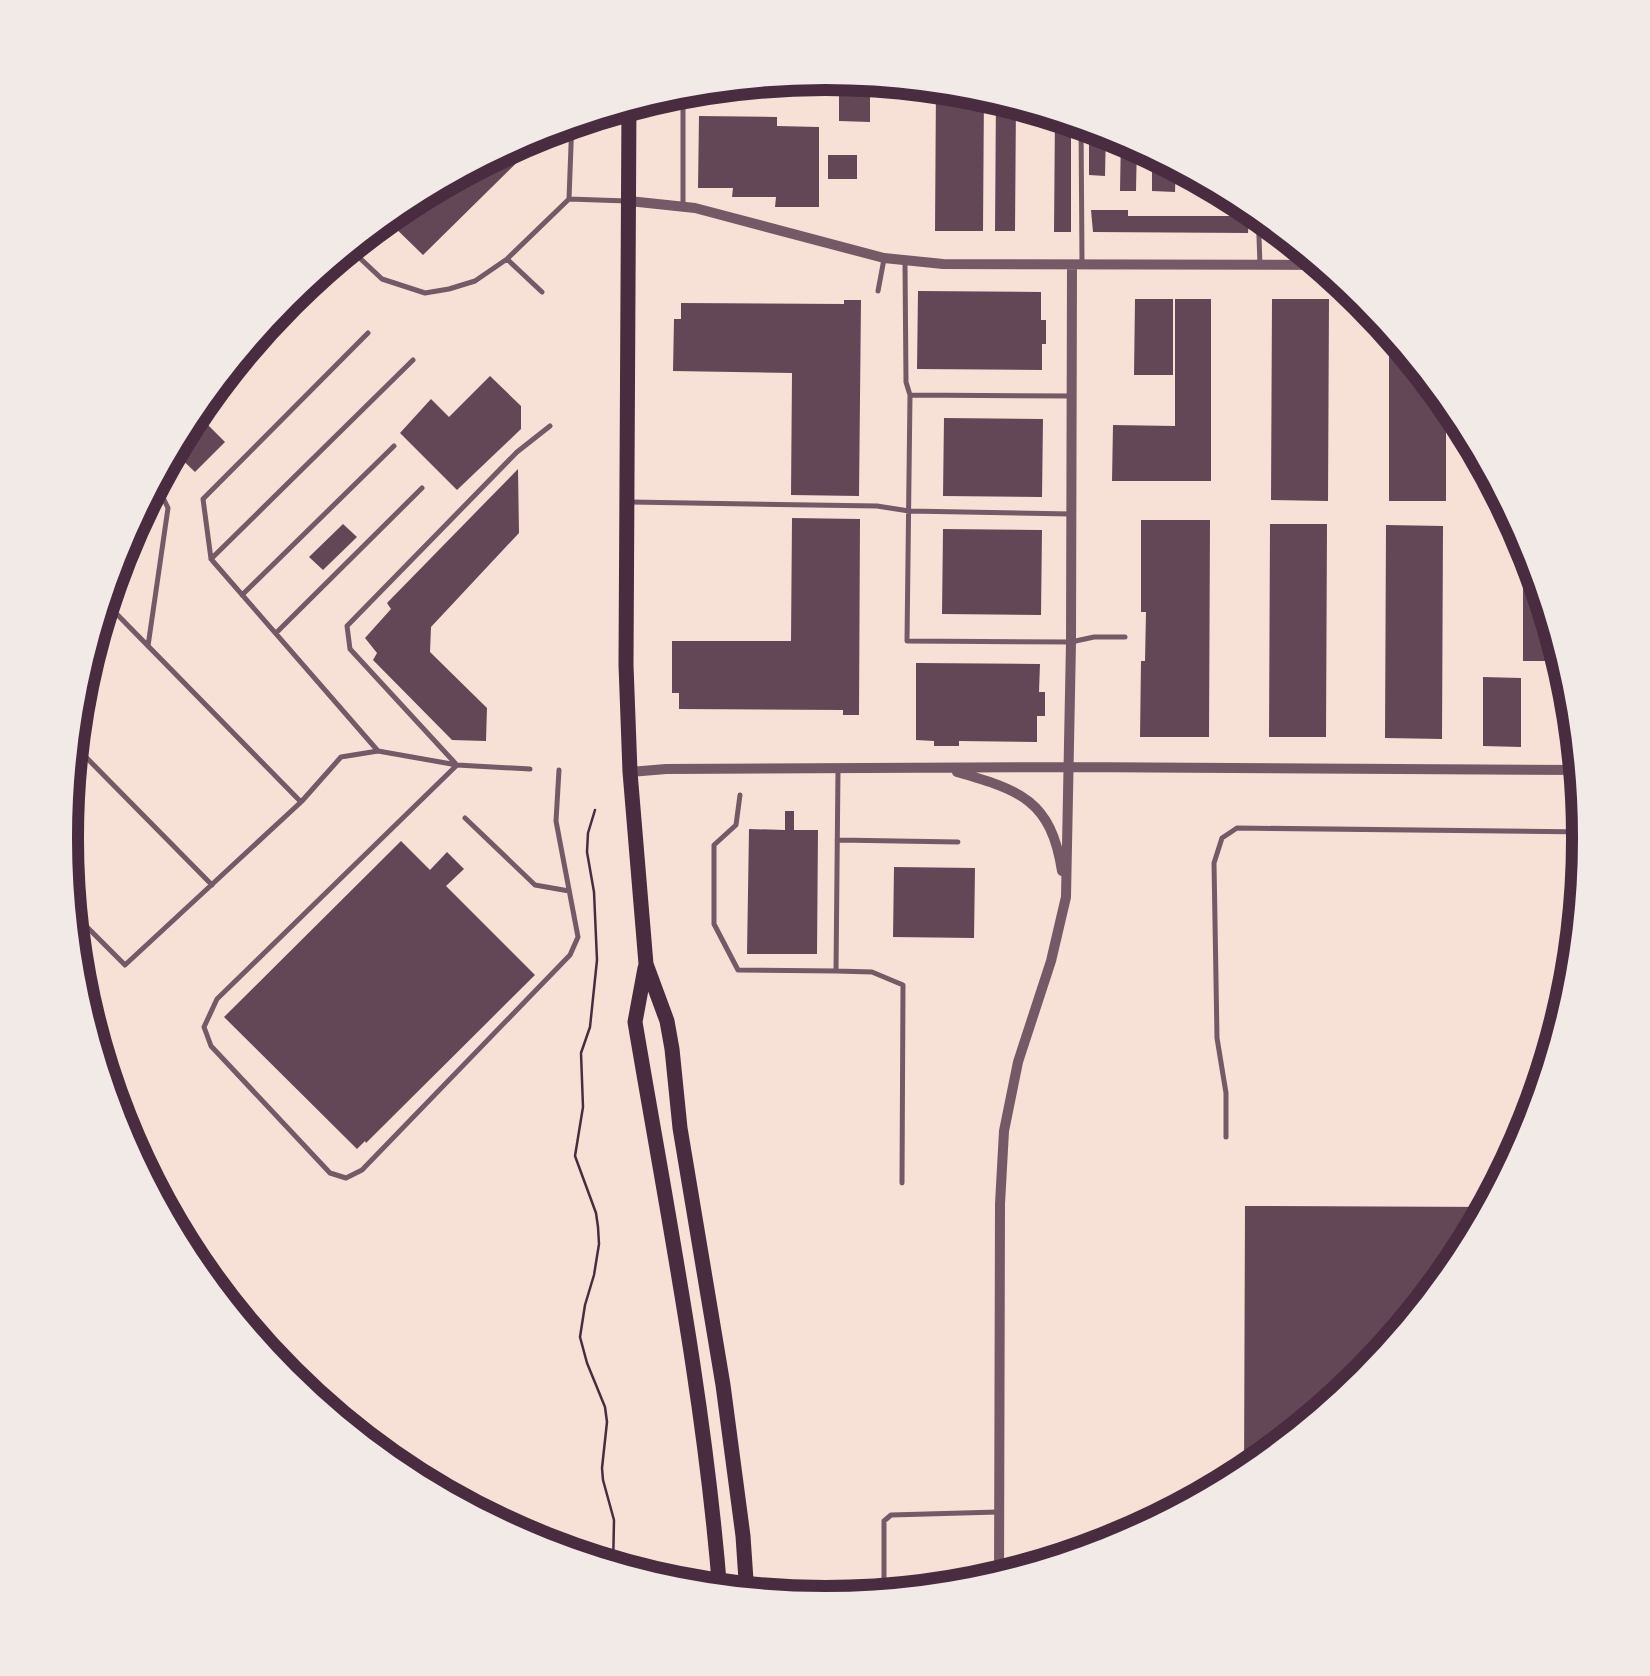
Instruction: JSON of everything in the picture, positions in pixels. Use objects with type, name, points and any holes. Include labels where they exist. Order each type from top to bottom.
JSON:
[{"type":"main road","points":[[629,117],[626,665],[630,772],[646,964],[667,1021],[672,1049],[682,1142],[723,1385],[747,1581]]},
{"type":"main road","points":[[646,964],[634,1022],[694,1364],[718,1578]]},
{"type":"street","points":[[629,201],[683,207],[906,262],[1305,265]]},
{"type":"street","points":[[999,1564],[1004,1131],[1018,1062],[1051,962],[1066,897],[1077,265]]},
{"type":"street","points":[[630,772],[1068,767],[1569,770]]},
{"type":"street","points":[[947,769],[994,782],[1029,799],[1046,820],[1058,847],[1066,897]]},
{"type":"lane","points":[[683,104],[683,207]]},
{"type":"lane","points":[[357,256],[382,280],[425,293],[474,281],[507,260],[569,199],[571,135]]},
{"type":"lane","points":[[1077,265],[1080,135]]},
{"type":"lane","points":[[569,199],[629,201]]},
{"type":"lane","points":[[1259,230],[1260,265]]},
{"type":"lane","points":[[878,291],[884,258]]},
{"type":"lane","points":[[507,260],[542,292]]},
{"type":"lane","points":[[906,262],[906,382],[910,395],[907,642],[1071,642],[1125,637]]},
{"type":"lane","points":[[368,333],[204,499],[212,558],[378,750]]},
{"type":"lane","points":[[212,558],[413,360]]},
{"type":"lane","points":[[910,395],[1072,396]]},
{"type":"lane","points":[[457,765],[350,649],[347,626],[517,452],[550,426]]},
{"type":"lane","points":[[242,595],[394,446]]},
{"type":"lane","points":[[276,633],[422,488]]},
{"type":"lane","points":[[148,646],[168,508],[162,494]]},
{"type":"lane","points":[[628,502],[1071,514]]},
{"type":"lane","points":[[113,611],[302,802]]},
{"type":"lane","points":[[83,923],[125,966],[302,802],[341,756],[378,750],[457,765],[530,769]]},
{"type":"lane","points":[[83,754],[212,884]]},
{"type":"lane","points":[[457,765],[217,999],[204,1027],[211,1046],[330,1174],[346,1178],[362,1170],[570,955],[578,937],[556,821],[559,770]]},
{"type":"lane","points":[[836,971],[838,769]]},
{"type":"lane","points":[[740,795],[736,825],[714,845],[714,924],[738,970],[872,972],[903,985],[902,1183]]},
{"type":"lane","points":[[465,818],[535,885],[569,891]]},
{"type":"lane","points":[[1226,1138],[1226,1093],[1217,1038],[1214,863],[1222,838],[1237,828],[1572,832]]},
{"type":"lane","points":[[837,840],[958,842]]},
{"type":"lane","points":[[884,1583],[884,1521],[891,1515],[999,1512]]},
{"type":"path","points":[[596,810],[588,834],[588,852],[597,960],[590,1027],[581,1053],[583,1107],[575,1156],[598,1227],[594,1275],[584,1304],[580,1337],[604,1406],[602,1468],[614,1520],[613,1554]]},
{"type":"building","points":[[839,91],[870,92],[870,122],[839,121]]},
{"type":"building","points":[[936,99],[984,108],[983,231],[935,231]]},
{"type":"building","points":[[996,111],[1016,116],[1015,231],[995,231]]},
{"type":"building","points":[[699,116],[777,117],[777,126],[819,127],[819,207],[775,207],[776,197],[732,197],[733,188],[698,188]]},
{"type":"building","points":[[1055,127],[1071,132],[1071,232],[1054,232]]},
{"type":"building","points":[[1089,139],[1106,145],[1105,176],[1089,175]]},
{"type":"building","points":[[1121,152],[1137,159],[1136,191],[1120,191]]},
{"type":"building","points":[[527,153],[423,255],[395,227],[451,191]]},
{"type":"building","points":[[828,155],[857,155],[857,179],[828,179]]},
{"type":"building","points":[[1152,166],[1175,178],[1175,192],[1152,191]]},
{"type":"building","points":[[1091,210],[1128,210],[1128,216],[1240,216],[1249,222],[1248,233],[1093,232]]},
{"type":"building","points":[[918,291],[1041,292],[1041,320],[1046,320],[1042,370],[917,369]]},
{"type":"building","points":[[1135,299],[1173,299],[1173,375],[1134,375]]},
{"type":"building","points":[[1175,299],[1211,299],[1211,481],[1112,481],[1113,425],[1175,426]]},
{"type":"building","points":[[1272,299],[1329,299],[1328,501],[1271,500]]},
{"type":"building","points":[[844,300],[861,300],[859,496],[791,495],[792,373],[673,371],[674,319],[681,319],[681,303],[844,304]]},
{"type":"building","points":[[1389,347],[1446,422],[1446,501],[1389,501]]},
{"type":"building","points":[[490,376],[521,406],[521,429],[457,490],[400,433],[431,399],[449,417]]},
{"type":"building","points":[[944,418],[1043,419],[1042,497],[943,496]]},
{"type":"building","points":[[204,421],[225,442],[195,472],[181,459]]},
{"type":"building","points":[[518,469],[519,533],[431,627],[430,652],[487,708],[486,741],[452,740],[373,660],[377,653],[365,638],[391,609],[387,603]]},
{"type":"building","points":[[792,518],[860,519],[859,715],[843,715],[843,710],[679,709],[679,693],[672,693],[672,641],[791,641]]},
{"type":"building","points":[[1141,520],[1210,520],[1209,737],[1140,737],[1146,612],[1141,612]]},
{"type":"building","points":[[343,524],[357,537],[323,570],[309,557]]},
{"type":"building","points":[[1270,524],[1327,524],[1326,737],[1269,737]]},
{"type":"building","points":[[1386,525],[1443,526],[1442,739],[1385,738]]},
{"type":"building","points":[[943,529],[1042,530],[1041,615],[942,614]]},
{"type":"building","points":[[1523,571],[1551,661],[1523,661]]},
{"type":"building","points":[[916,663],[1040,664],[1039,692],[1045,692],[1045,716],[1037,716],[1037,742],[959,741],[959,746],[934,746],[934,741],[916,740]]},
{"type":"building","points":[[1483,677],[1521,678],[1521,747],[1483,746]]},
{"type":"building","points":[[785,811],[794,811],[794,830],[818,830],[817,954],[747,954],[749,829],[785,830]]},
{"type":"building","points":[[401,841],[430,870],[447,852],[464,869],[446,886],[535,975],[357,1149],[224,1017]]},
{"type":"building","points":[[894,867],[975,868],[974,938],[893,937]]},
{"type":"building","points":[[1245,1206],[1475,1207],[1418,1293],[1354,1367],[1244,1457]]}]
